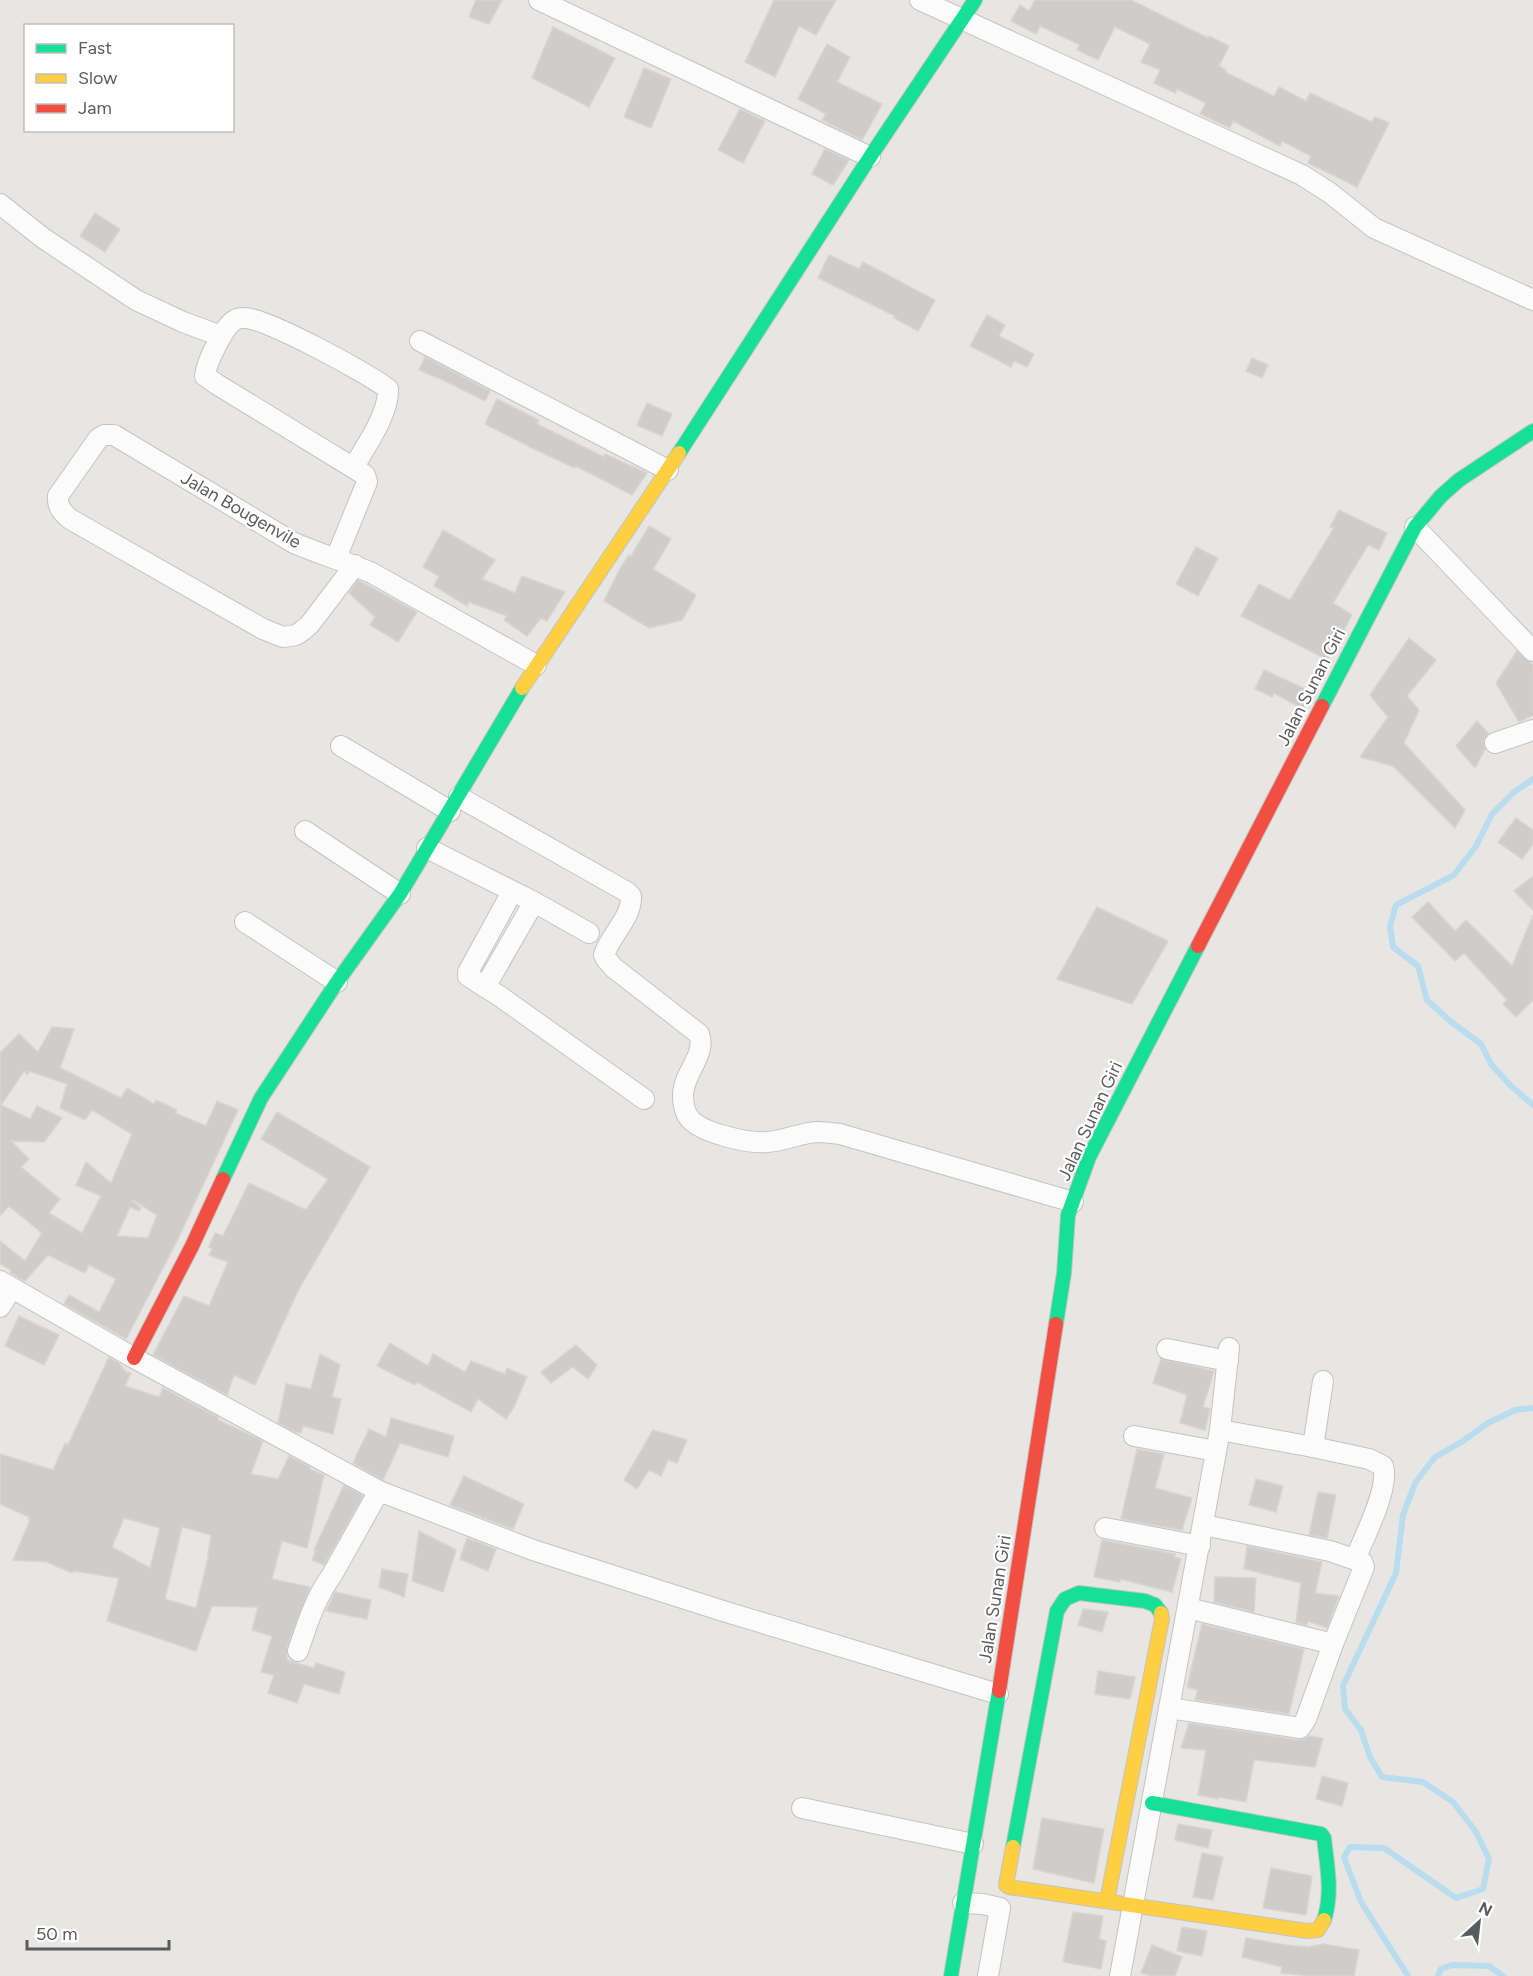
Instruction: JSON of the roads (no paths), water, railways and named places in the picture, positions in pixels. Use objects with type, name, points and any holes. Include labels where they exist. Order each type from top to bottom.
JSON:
[{"type":"street","points":[[539,0],[870,157]]},
{"type":"street","points":[[920,0],[1302,175],[1374,228],[1533,300]]},
{"type":"street","points":[[134,1358],[192,1246],[261,1098],[337,982],[400,894],[536,665],[668,470],[870,157],[975,0]]},
{"type":"street","points":[[0,204],[44,238],[136,300],[221,336]]},
{"type":"street","points":[[336,558],[367,482],[365,475],[205,376],[207,366],[221,336],[234,320],[246,317],[265,322],[365,373],[388,389],[388,399],[381,417],[354,467]]},
{"type":"street","points":[[420,341],[668,470]]},
{"type":"street","name":"Jalan Sunan Giri","points":[[951,1976],[1064,1273],[1068,1215],[1094,1146],[1416,527],[1441,496],[1459,480],[1533,431]]},
{"type":"street","name":"Jalan Bougenvile","points":[[355,565],[310,624],[296,635],[283,636],[263,629],[70,519],[61,510],[58,496],[98,439],[104,435],[114,435],[294,543],[355,565],[372,573],[536,665]]},
{"type":"street","points":[[1416,527],[1533,651]]},
{"type":"street","points":[[1495,743],[1533,730]]},
{"type":"street","points":[[341,746],[631,896],[626,916],[604,955],[614,968],[699,1034],[702,1041],[701,1048],[687,1077],[683,1092],[684,1108],[691,1120],[709,1130],[741,1140],[765,1143],[818,1132],[840,1134],[1073,1202]]},
{"type":"street","points":[[304,831],[400,894]]},
{"type":"street","points":[[427,848],[534,902],[589,933]]},
{"type":"street","points":[[512,892],[468,972],[468,976],[498,994],[644,1099]]},
{"type":"street","points":[[485,987],[534,902]]},
{"type":"street","points":[[245,922],[337,982]]},
{"type":"street","points":[[0,1307],[6,1285],[134,1358],[379,1491],[533,1550],[723,1611],[998,1694]]},
{"type":"street","points":[[1120,1976],[1204,1525],[1220,1430],[1228,1354],[1167,1348]]},
{"type":"street","points":[[1313,1447],[1323,1381]]},
{"type":"street","points":[[1220,1430],[1369,1459],[1383,1466],[1384,1483],[1372,1521],[1355,1559]]},
{"type":"street","points":[[1134,1436],[1216,1451]]},
{"type":"street","points":[[298,1651],[316,1601],[379,1491]]},
{"type":"street","points":[[1170,1708],[1300,1728],[1306,1719],[1364,1567],[1362,1562],[1330,1551],[1204,1525]]},
{"type":"street","points":[[1105,1528],[1200,1546]]},
{"type":"street","points":[[1107,1901],[1162,1619],[1161,1609],[1155,1603],[1079,1593],[1068,1595],[1057,1611],[1006,1884],[1009,1887],[1307,1931],[1318,1930],[1326,1914],[1328,1900],[1327,1873],[1321,1834],[1152,1803]]},
{"type":"street","points":[[1188,1608],[1333,1644]]},
{"type":"street","points":[[802,1808],[973,1844]]},
{"type":"street","points":[[963,1903],[1000,1908],[988,1976]]},
{"type":"waterway","points":[[1533,779],[1514,792],[1492,814],[1476,846],[1454,875],[1396,905],[1390,926],[1393,947],[1418,966],[1427,1000],[1481,1044],[1491,1064],[1533,1105]]},
{"type":"waterway","points":[[1408,1976],[1361,1902],[1344,1857],[1350,1847],[1384,1848],[1456,1898],[1483,1889],[1489,1859],[1476,1832],[1453,1802],[1423,1782],[1382,1777],[1370,1757],[1361,1730],[1345,1709],[1343,1686],[1396,1573],[1403,1515],[1415,1483],[1435,1457],[1488,1423],[1515,1410],[1533,1408]]},
{"type":"waterway","points":[[1438,1976],[1441,1969],[1452,1965],[1489,1966],[1503,1976]]}]
